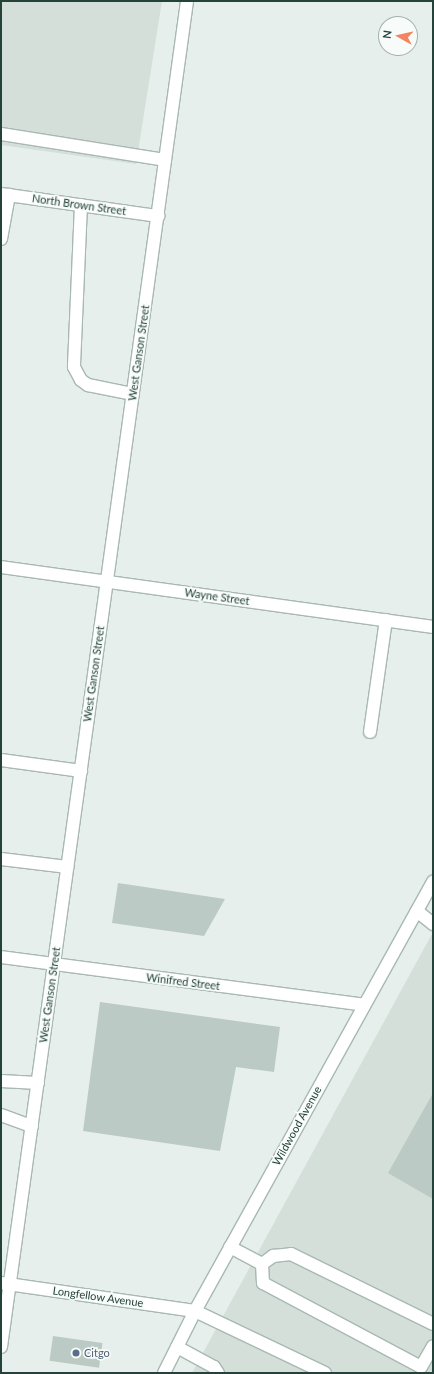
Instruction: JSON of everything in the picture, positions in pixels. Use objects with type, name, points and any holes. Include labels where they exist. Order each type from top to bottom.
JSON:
[{"type":"street","name":"West Ganson Street","points":[[1,1347],[5,1284],[32,1126],[187,1]]},
{"type":"street","points":[[1,134],[165,160]]},
{"type":"street","points":[[1,239],[5,194]]},
{"type":"street","name":"North Brown Street","points":[[5,194],[158,216]]},
{"type":"street","points":[[82,205],[74,367],[80,380],[88,385],[133,394]]},
{"type":"street","name":"Wayne Street","points":[[1,568],[433,627]]},
{"type":"street","points":[[370,732],[386,620]]},
{"type":"street","points":[[1,760],[81,771]]},
{"type":"street","points":[[1,859],[68,867]]},
{"type":"street","name":"Wildwood Avenue","points":[[164,1373],[195,1311],[433,881]]},
{"type":"street","points":[[416,911],[433,924]]},
{"type":"street","name":"Winifred Street","points":[[1,957],[364,1005]]},
{"type":"street","points":[[1,1081],[38,1083]]},
{"type":"street","points":[[1,1115],[32,1126]]},
{"type":"street","points":[[230,1247],[262,1264]]},
{"type":"street","points":[[262,1264],[273,1256],[291,1254],[433,1324]]},
{"type":"street","points":[[262,1264],[263,1283],[421,1367],[433,1346]]},
{"type":"street","name":"Longfellow Avenue","points":[[5,1284],[195,1311],[325,1373]]},
{"type":"street","points":[[177,1347],[214,1367],[218,1373]]},
{"type":"shaded area","points":[[1,1],[162,1],[136,164],[1,145]]},
{"type":"shaded area","points":[[433,932],[433,1373],[192,1373]]},
{"type":"building","points":[[118,883],[225,899],[204,936],[112,923]]},
{"type":"building","points":[[100,1002],[280,1027],[274,1072],[236,1067],[220,1151],[83,1131]]},
{"type":"building","points":[[433,1093],[433,1199],[388,1173]]},
{"type":"building","points":[[53,1336],[103,1343],[99,1368],[50,1361]]},
{"type":"place","name":"Citgo","points":[[76,1353]]}]
